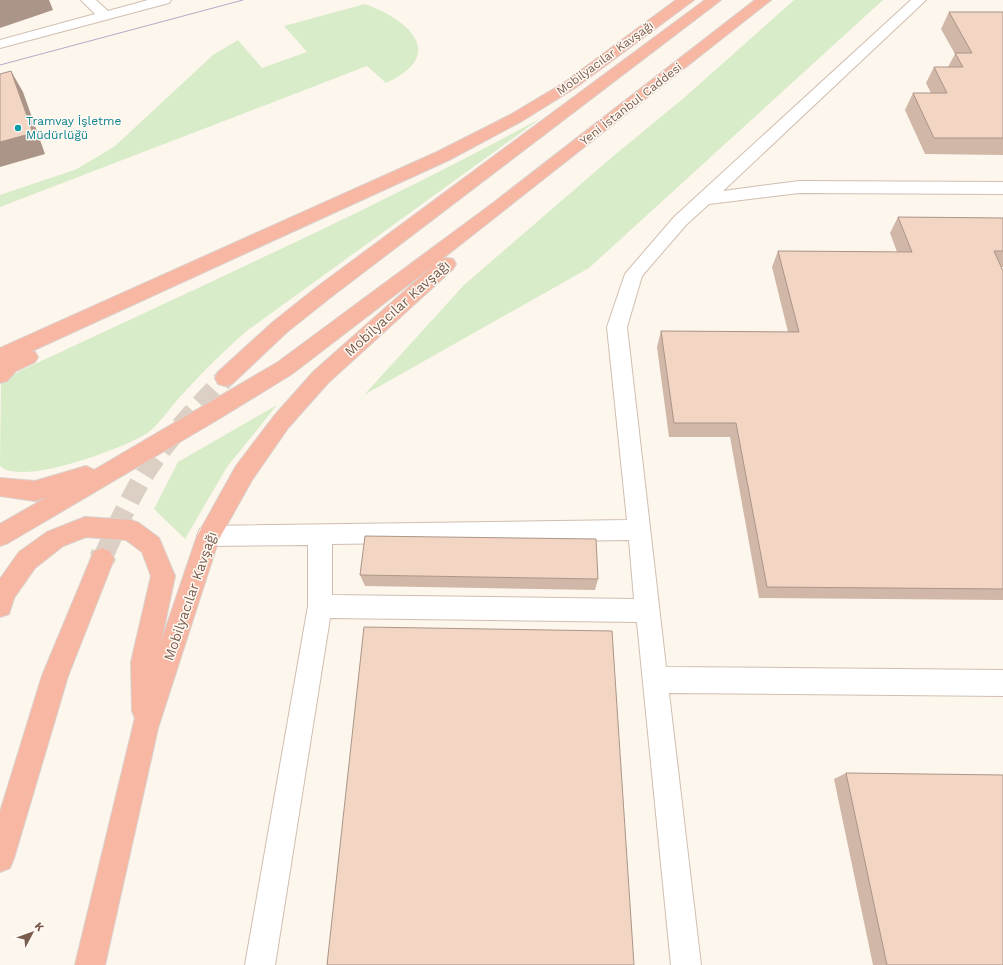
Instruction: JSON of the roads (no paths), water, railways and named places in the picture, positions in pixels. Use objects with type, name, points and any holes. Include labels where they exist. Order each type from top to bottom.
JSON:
[{"type":"highway","name":"Mobilyacılar Kavşağı","points":[[0,357],[443,156],[516,118],[570,85],[679,4],[687,0]]},
{"type":"highway","name":"Mobilyacılar Kavşağı","points":[[225,378],[280,327],[324,292],[714,0]]},
{"type":"highway","name":"Yeni İstanbul Caddesi","points":[[499,207],[764,0]]},
{"type":"highway","name":"Mobilyacılar Kavşağı","points":[[0,536],[210,414],[285,368],[499,207]]},
{"type":"highway","name":"Mobilyacılar Kavşağı","points":[[90,965],[145,728],[208,536],[244,473],[281,422],[296,405],[321,377],[463,248],[499,207]]},
{"type":"highway","points":[[0,375],[10,366],[87,327],[159,284]]},
{"type":"highway","points":[[0,486],[36,491],[75,480],[210,414]]},
{"type":"highway","points":[[0,606],[3,594],[27,560],[54,539],[85,527],[108,528],[131,530],[150,545],[163,576],[144,662],[145,728]]},
{"type":"highway","points":[[0,858],[55,676],[102,559]]},
{"type":"street","points":[[88,0],[104,15]]},
{"type":"street","points":[[0,44],[164,0]]},
{"type":"street","points":[[686,965],[617,327],[634,274],[680,221],[919,0]]},
{"type":"street","points":[[704,199],[799,187],[1003,188]]},
{"type":"street","points":[[208,536],[639,530]]},
{"type":"street","points":[[260,965],[320,606],[320,535]]},
{"type":"street","points":[[320,606],[648,610]]},
{"type":"street","points":[[655,680],[1003,683]]},
{"type":"tunnel","points":[[104,555],[118,524],[144,475],[162,449],[182,425],[225,378]]},
{"type":"tunnel","points":[[102,559],[104,554]]},
{"type":"tram line","points":[[0,65],[243,0]]},
{"type":"place","name":"Tramvay İşletme Müdürlüğü","points":[[18,128]]}]
